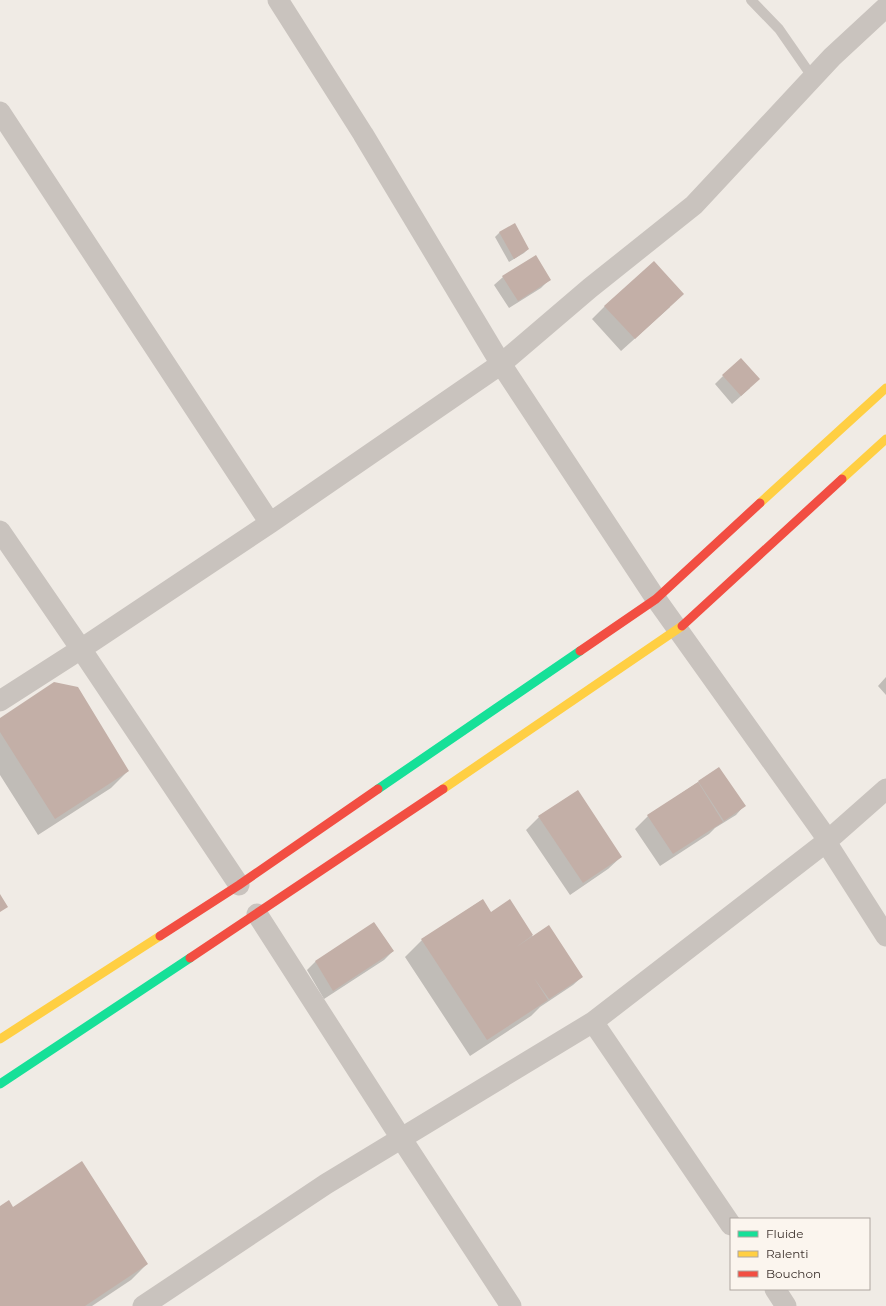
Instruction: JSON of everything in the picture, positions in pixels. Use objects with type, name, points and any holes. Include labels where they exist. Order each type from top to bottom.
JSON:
[{"type":"street","points":[[278,0],[364,134],[501,364],[656,599],[828,840],[826,842],[886,936]]},
{"type":"street","points":[[0,701],[270,523],[501,364],[590,288],[694,205],[832,57],[886,7]]},
{"type":"street","points":[[0,112],[270,523]]},
{"type":"street","points":[[0,1039],[239,885],[656,599],[886,388]]},
{"type":"street","points":[[0,1084],[257,914],[678,630],[886,439]]},
{"type":"street","points":[[0,531],[239,885]]},
{"type":"street","points":[[143,1306],[320,1188],[593,1022],[826,842],[886,789]]},
{"type":"street","points":[[257,914],[511,1306]]},
{"type":"street","points":[[593,1022],[730,1224]]},
{"type":"street","points":[[776,1290],[786,1306]]},
{"type":"lane","points":[[751,0],[779,29],[813,78]]},
{"type":"building","points":[[515,223],[529,249],[514,259],[499,232]]},
{"type":"building","points":[[536,255],[551,280],[518,301],[502,276]]},
{"type":"building","points":[[654,261],[684,294],[635,339],[604,306]]},
{"type":"building","points":[[741,358],[760,379],[741,396],[722,375]]},
{"type":"building","points":[[54,682],[78,687],[129,771],[55,819],[0,732],[0,718]]},
{"type":"building","points":[[719,767],[746,806],[724,821],[698,781]]},
{"type":"building","points":[[698,782],[723,822],[673,854],[647,815]]},
{"type":"building","points":[[578,790],[622,857],[583,883],[538,816]]},
{"type":"building","points":[[0,894],[8,907],[0,912]]},
{"type":"building","points":[[483,899],[491,912],[510,899],[533,935],[515,948],[549,925],[583,977],[549,999],[534,978],[548,1000],[487,1040],[421,939]]},
{"type":"building","points":[[374,922],[394,951],[333,991],[315,961]]},
{"type":"building","points":[[82,1161],[148,1264],[85,1306],[0,1306],[0,1206],[9,1200],[13,1207]]},
{"type":"traffic: fast","points":[[378,789],[580,651]]},
{"type":"traffic: fast","points":[[0,1084],[190,958]]},
{"type":"traffic: slow","points":[[760,503],[886,388]]},
{"type":"traffic: slow","points":[[842,479],[886,439]]},
{"type":"traffic: slow","points":[[443,789],[682,626]]},
{"type":"traffic: slow","points":[[0,1039],[160,936]]},
{"type":"traffic: jam","points":[[682,626],[842,479]]},
{"type":"traffic: jam","points":[[580,651],[656,599],[760,503]]},
{"type":"traffic: jam","points":[[160,936],[239,885],[378,789]]},
{"type":"traffic: jam","points":[[190,958],[443,789]]}]
